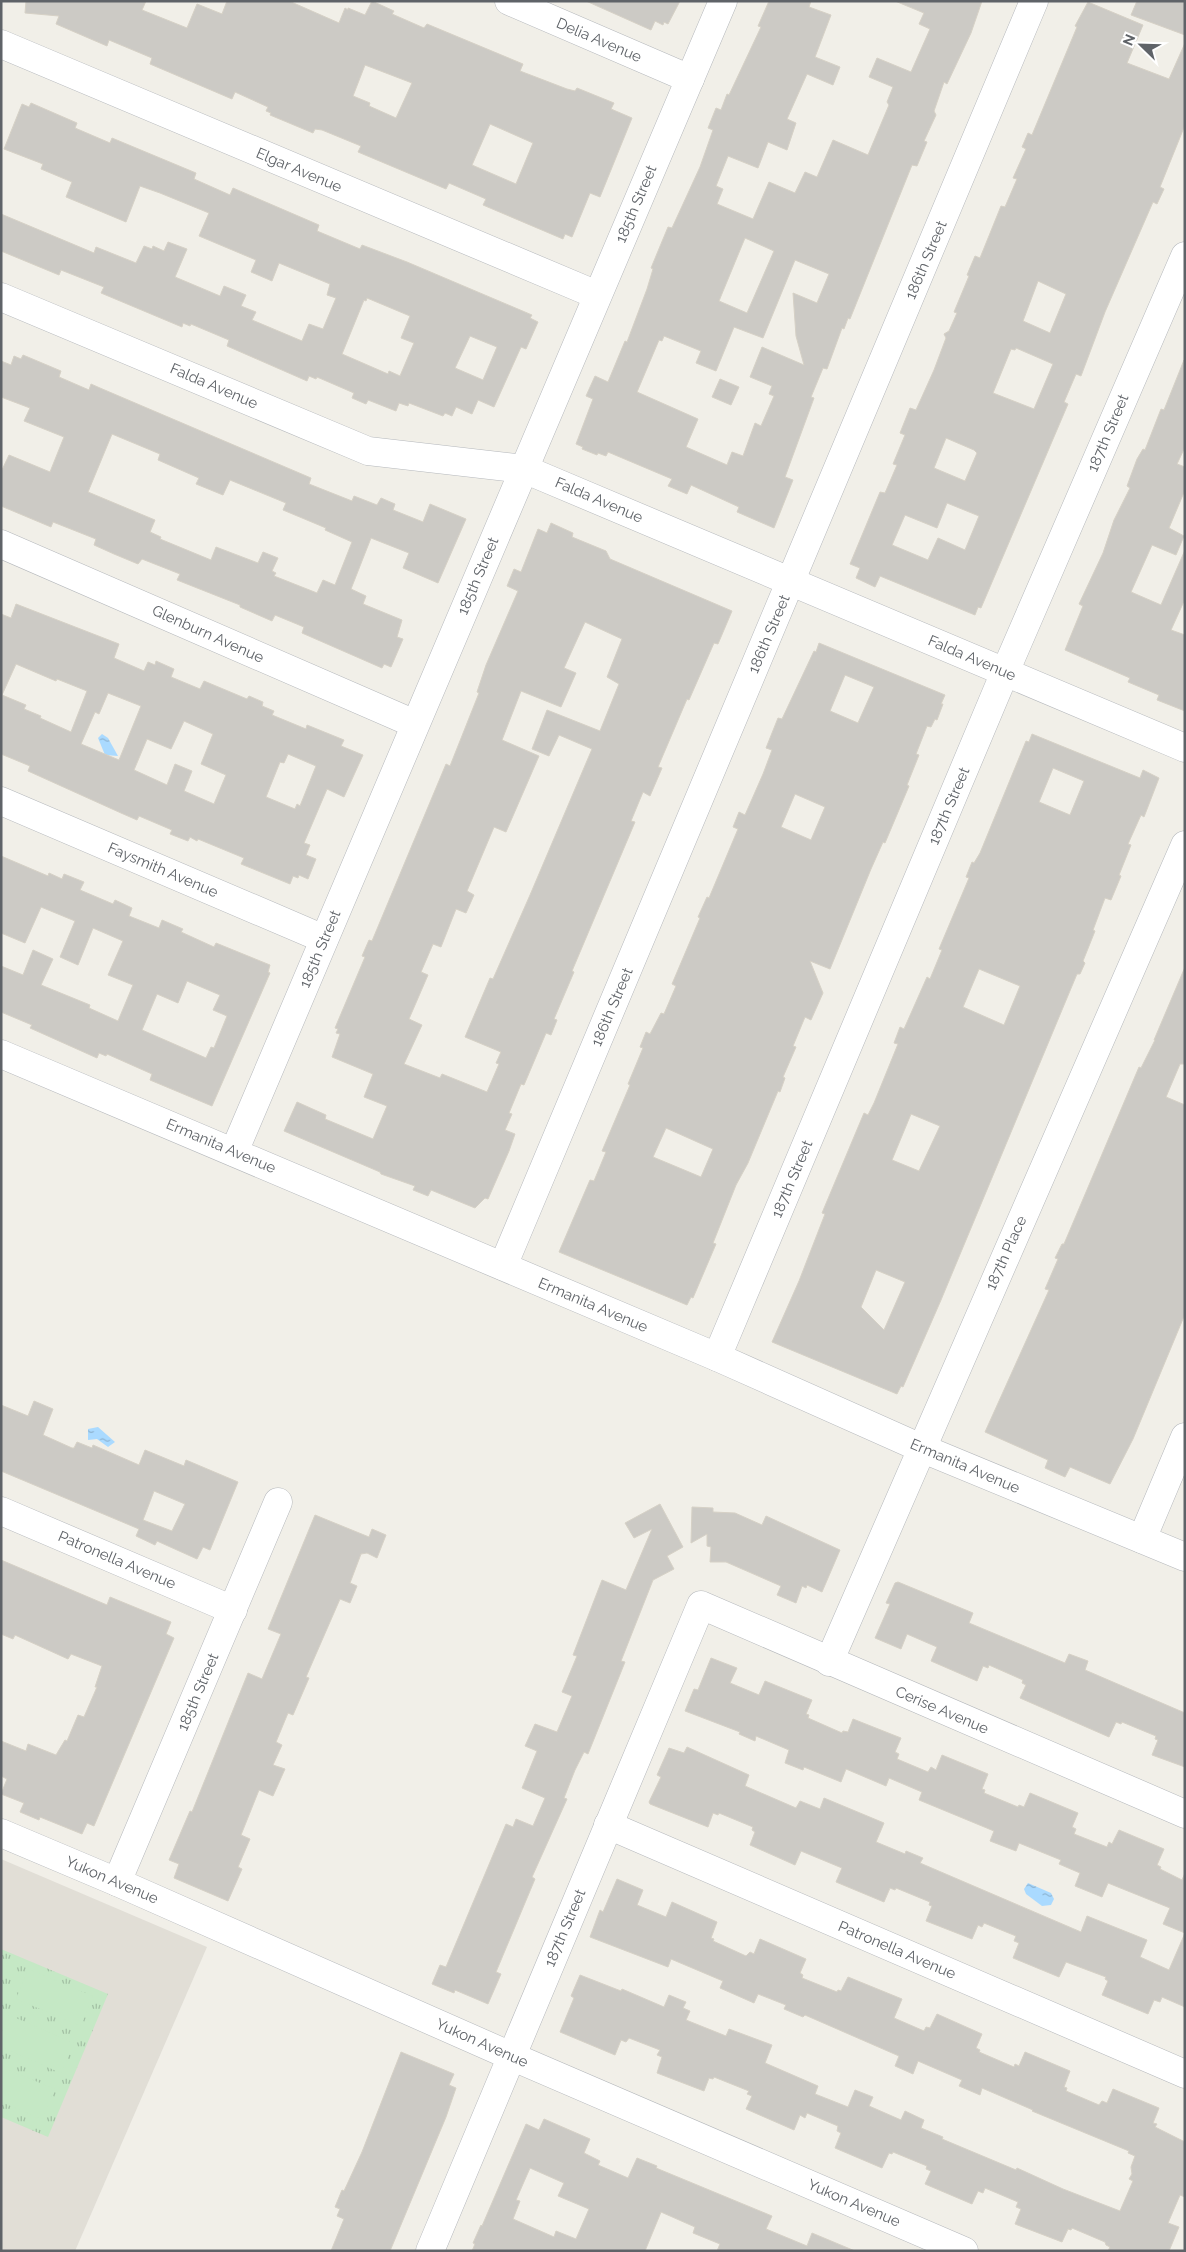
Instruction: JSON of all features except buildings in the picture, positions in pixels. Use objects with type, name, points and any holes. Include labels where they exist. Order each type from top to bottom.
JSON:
[{"type":"street","name":"Delia Avenue","points":[[509,1],[690,79]]},
{"type":"street","name":"185th Street","points":[[234,1152],[722,1]]},
{"type":"street","name":"186th Street","points":[[503,1266],[1034,1]]},
{"type":"street","name":"Elgar Avenue","points":[[1,44],[597,295]]},
{"type":"street","name":"187th Street","points":[[717,1357],[1005,672],[1185,256]]},
{"type":"street","name":"Falda Avenue","points":[[1,296],[368,451],[524,469],[1185,748]]},
{"type":"street","name":"Glenburn Avenue","points":[[1,544],[415,724]]},
{"type":"street","name":"Faysmith Avenue","points":[[1,801],[324,939]]},
{"type":"street","name":"187th Place","points":[[829,1662],[920,1448],[1185,845]]},
{"type":"street","name":"Ermanita Avenue","points":[[1,1054],[717,1357],[920,1448],[1185,1557]]},
{"type":"street","points":[[1142,1539],[1185,1437]]},
{"type":"street","name":"185th Street","points":[[117,1882],[278,1502]]},
{"type":"street","name":"Patronella Avenue","points":[[1,1511],[233,1610]]},
{"type":"street","name":"187th Street","points":[[430,2251],[701,1605]]},
{"type":"street","name":"Cerise Avenue","points":[[701,1605],[829,1662],[1185,1814]]},
{"type":"street","name":"Patronella Avenue","points":[[608,1825],[1185,2074]]},
{"type":"street","name":"Yukon Avenue","points":[[1,1833],[964,2251]]},
{"type":"shaded area","points":[[1,1859],[207,1947],[75,2251],[1,2251]]},
{"type":"green space","points":[[1,1949],[108,1994],[48,2137],[1,2117]]},
{"type":"green space","points":[[28,1969],[93,1996],[81,2026],[16,1999]]},
{"type":"green space","points":[[9,2015],[74,2043],[61,2073],[1,2047],[1,2033]]},
{"type":"green space","points":[[1,2067],[55,2089],[42,2119],[1,2102]]},
{"type":"water","points":[[102,734],[108,738],[118,756],[105,755],[98,738]]},
{"type":"water","points":[[98,1427],[115,1442],[108,1447],[97,1439],[88,1440],[88,1429]]},
{"type":"water","points":[[1028,1883],[1051,1893],[1054,1899],[1051,1905],[1042,1906],[1026,1894],[1024,1889]]}]
